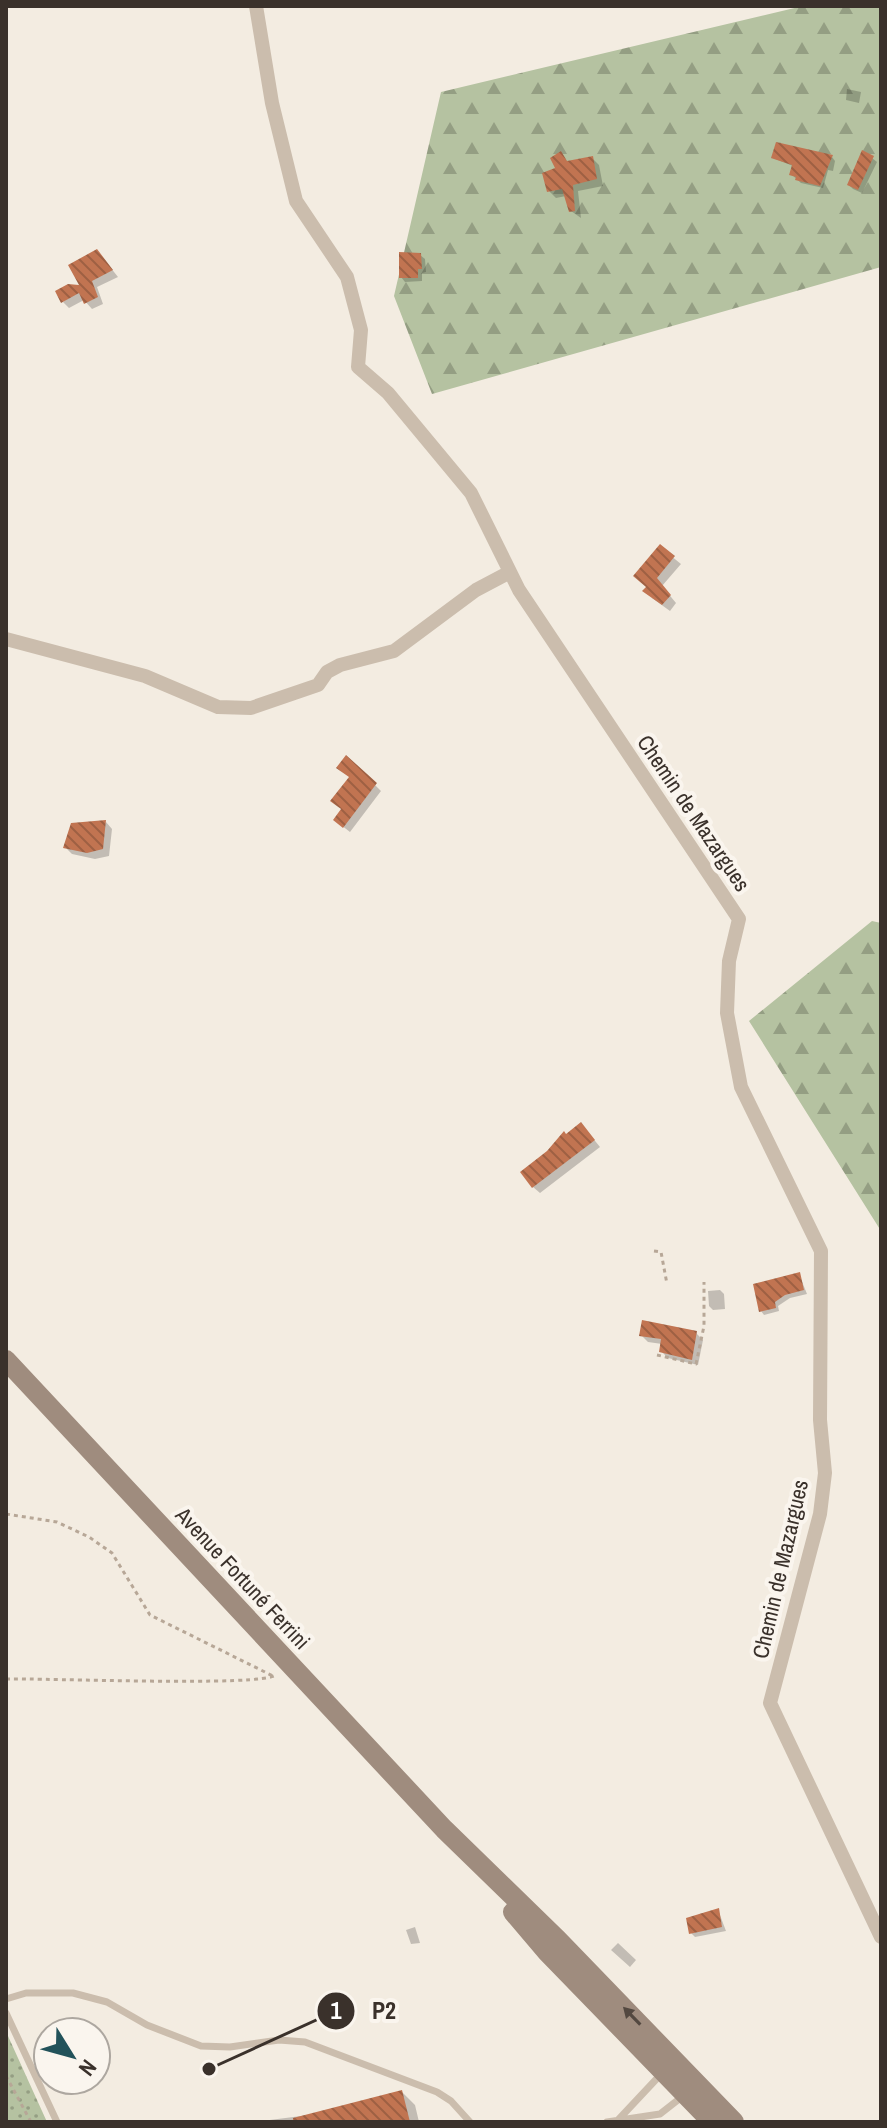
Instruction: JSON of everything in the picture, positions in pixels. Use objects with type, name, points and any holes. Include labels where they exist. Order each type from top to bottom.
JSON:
[{"type":"main road","name":"Avenue Fortuné Ferrini","points":[[6,1360],[282,1669],[734,2122]]},
{"type":"main road","name":"Avenue Fortuné Ferrini","points":[[444,1829],[547,1952],[712,2122]]},
{"type":"street","name":"Chemin de Mazargues","points":[[256,6],[272,103],[296,201],[347,277],[361,330],[358,367],[388,393],[471,493],[510,572],[739,919],[729,961],[727,1013],[741,1087],[821,1251],[820,1420],[825,1473],[820,1514],[770,1703],[881,1937]]},
{"type":"street","points":[[6,639],[145,676],[218,707],[251,708],[318,685],[327,672],[340,665],[394,651],[476,590],[510,572]]},
{"type":"lane","points":[[6,1999],[26,1993],[73,1993],[107,2002],[147,2025],[201,2046],[230,2047],[279,2040],[305,2042],[437,2092],[451,2101],[470,2122]]},
{"type":"lane","points":[[6,2013],[57,2122]]},
{"type":"lane","points":[[607,2122],[660,2114],[685,2094],[686,2072],[663,2072],[618,2120]]},
{"type":"path","points":[[654,1251],[661,1252],[667,1284]]},
{"type":"path","points":[[657,1355],[696,1364],[704,1326],[704,1282]]},
{"type":"path","points":[[6,1514],[57,1522],[89,1537],[112,1553],[150,1615],[282,1669]]},
{"type":"path","points":[[6,1679],[81,1677],[246,1683],[282,1669]]},
{"type":"path","points":[[6,2076],[31,2122]]},
{"type":"green space","points":[[803,6],[881,6],[881,267],[432,394],[394,296],[441,92]]},
{"type":"green space","points":[[872,921],[881,923],[881,1231],[749,1021]]},
{"type":"green space","points":[[6,2031],[32,2089],[32,2096],[35,2096],[47,2122],[6,2122]]},
{"type":"building","points":[[776,142],[833,155],[820,186],[795,180],[796,177],[789,175],[792,165],[771,158]]},
{"type":"building","points":[[862,150],[874,156],[858,190],[847,185]]},
{"type":"building","points":[[561,151],[567,161],[593,156],[597,179],[573,185],[575,211],[569,212],[562,189],[547,192],[542,173],[555,168],[550,158]]},
{"type":"building","points":[[97,249],[113,270],[92,281],[98,297],[84,304],[79,293],[61,303],[55,291],[68,284],[79,285],[68,265]]},
{"type":"building","points":[[399,252],[421,253],[422,269],[418,269],[418,278],[399,278]]},
{"type":"building","points":[[660,544],[675,556],[657,578],[671,595],[662,605],[642,591],[646,587],[633,576]]},
{"type":"building","points":[[346,755],[377,783],[343,828],[333,820],[341,809],[330,801],[349,777],[336,768]]},
{"type":"building","points":[[106,820],[103,849],[87,853],[63,848],[71,823]]},
{"type":"building","points":[[581,1122],[595,1140],[532,1188],[520,1172],[547,1151],[564,1131],[566,1134]]},
{"type":"building","points":[[800,1272],[804,1290],[785,1295],[775,1302],[776,1308],[759,1312],[753,1284]]},
{"type":"building","points":[[642,1320],[697,1331],[692,1360],[659,1352],[661,1339],[639,1336]]},
{"type":"building","points":[[719,1908],[722,1927],[689,1934],[686,1918]]},
{"type":"building","points":[[402,2090],[410,2122],[293,2122],[293,2118]]},
{"type":"place","name":"P2","points":[[209,2069]]}]
